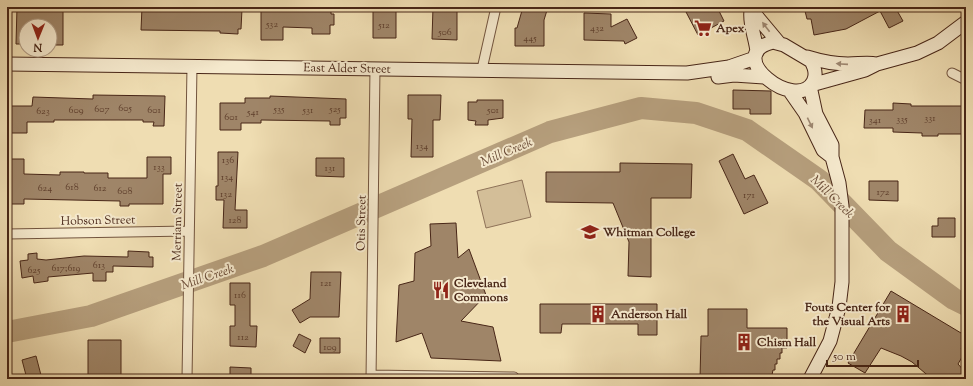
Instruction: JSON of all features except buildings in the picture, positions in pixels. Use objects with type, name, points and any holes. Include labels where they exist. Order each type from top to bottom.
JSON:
[{"type":"main road","points":[[750,9],[758,16],[779,43],[807,57],[835,63],[849,64],[864,62],[877,64]]},
{"type":"main road","points":[[750,9],[750,20],[756,36],[757,70],[764,77],[789,90],[801,91],[810,85],[865,70],[877,64],[917,53],[938,43],[966,22]]},
{"type":"main road","points":[[756,55],[766,44],[779,43]]},
{"type":"main road","name":"East Alder Street","points":[[7,64],[482,69],[687,73],[729,67],[756,55]]},
{"type":"main road","points":[[807,57],[814,67],[814,79],[810,85],[816,114],[832,145],[832,157],[839,183],[842,206],[841,294],[836,324],[830,341],[810,379]]},
{"type":"main road","name":"East Alder Street","points":[[687,73],[696,78],[734,75],[764,77]]},
{"type":"main road","points":[[789,90],[805,113],[823,150],[832,157]]},
{"type":"street","points":[[482,69],[496,7]]},
{"type":"street","name":"Merriam Street","points":[[187,379],[192,66]]},
{"type":"street","name":"Otis Street","points":[[371,377],[375,68]]},
{"type":"street","points":[[952,73],[966,80]]},
{"type":"street","name":"Hobson Street","points":[[7,234],[189,231]]},
{"type":"street","points":[[371,377],[514,377]]},
{"type":"shaded area","points":[[522,180],[531,217],[486,228],[477,191]]},
{"type":"waterway","name":"Mill Creek","points":[[7,332],[91,316],[263,256],[550,132],[641,108],[696,113],[747,130],[819,180],[888,251],[954,299],[966,305]]},
{"type":"place","name":"Apex","points":[[703,28]]},
{"type":"place","name":"Whitman College","points":[[590,232]]},
{"type":"place","name":"Cleveland Commons","points":[[441,290]]},
{"type":"place","name":"Anderson Hall","points":[[598,314]]},
{"type":"place","name":"Fouts Center for the Visual Arts","points":[[903,314]]},
{"type":"place","name":"Chism Hall","points":[[744,342]]}]
